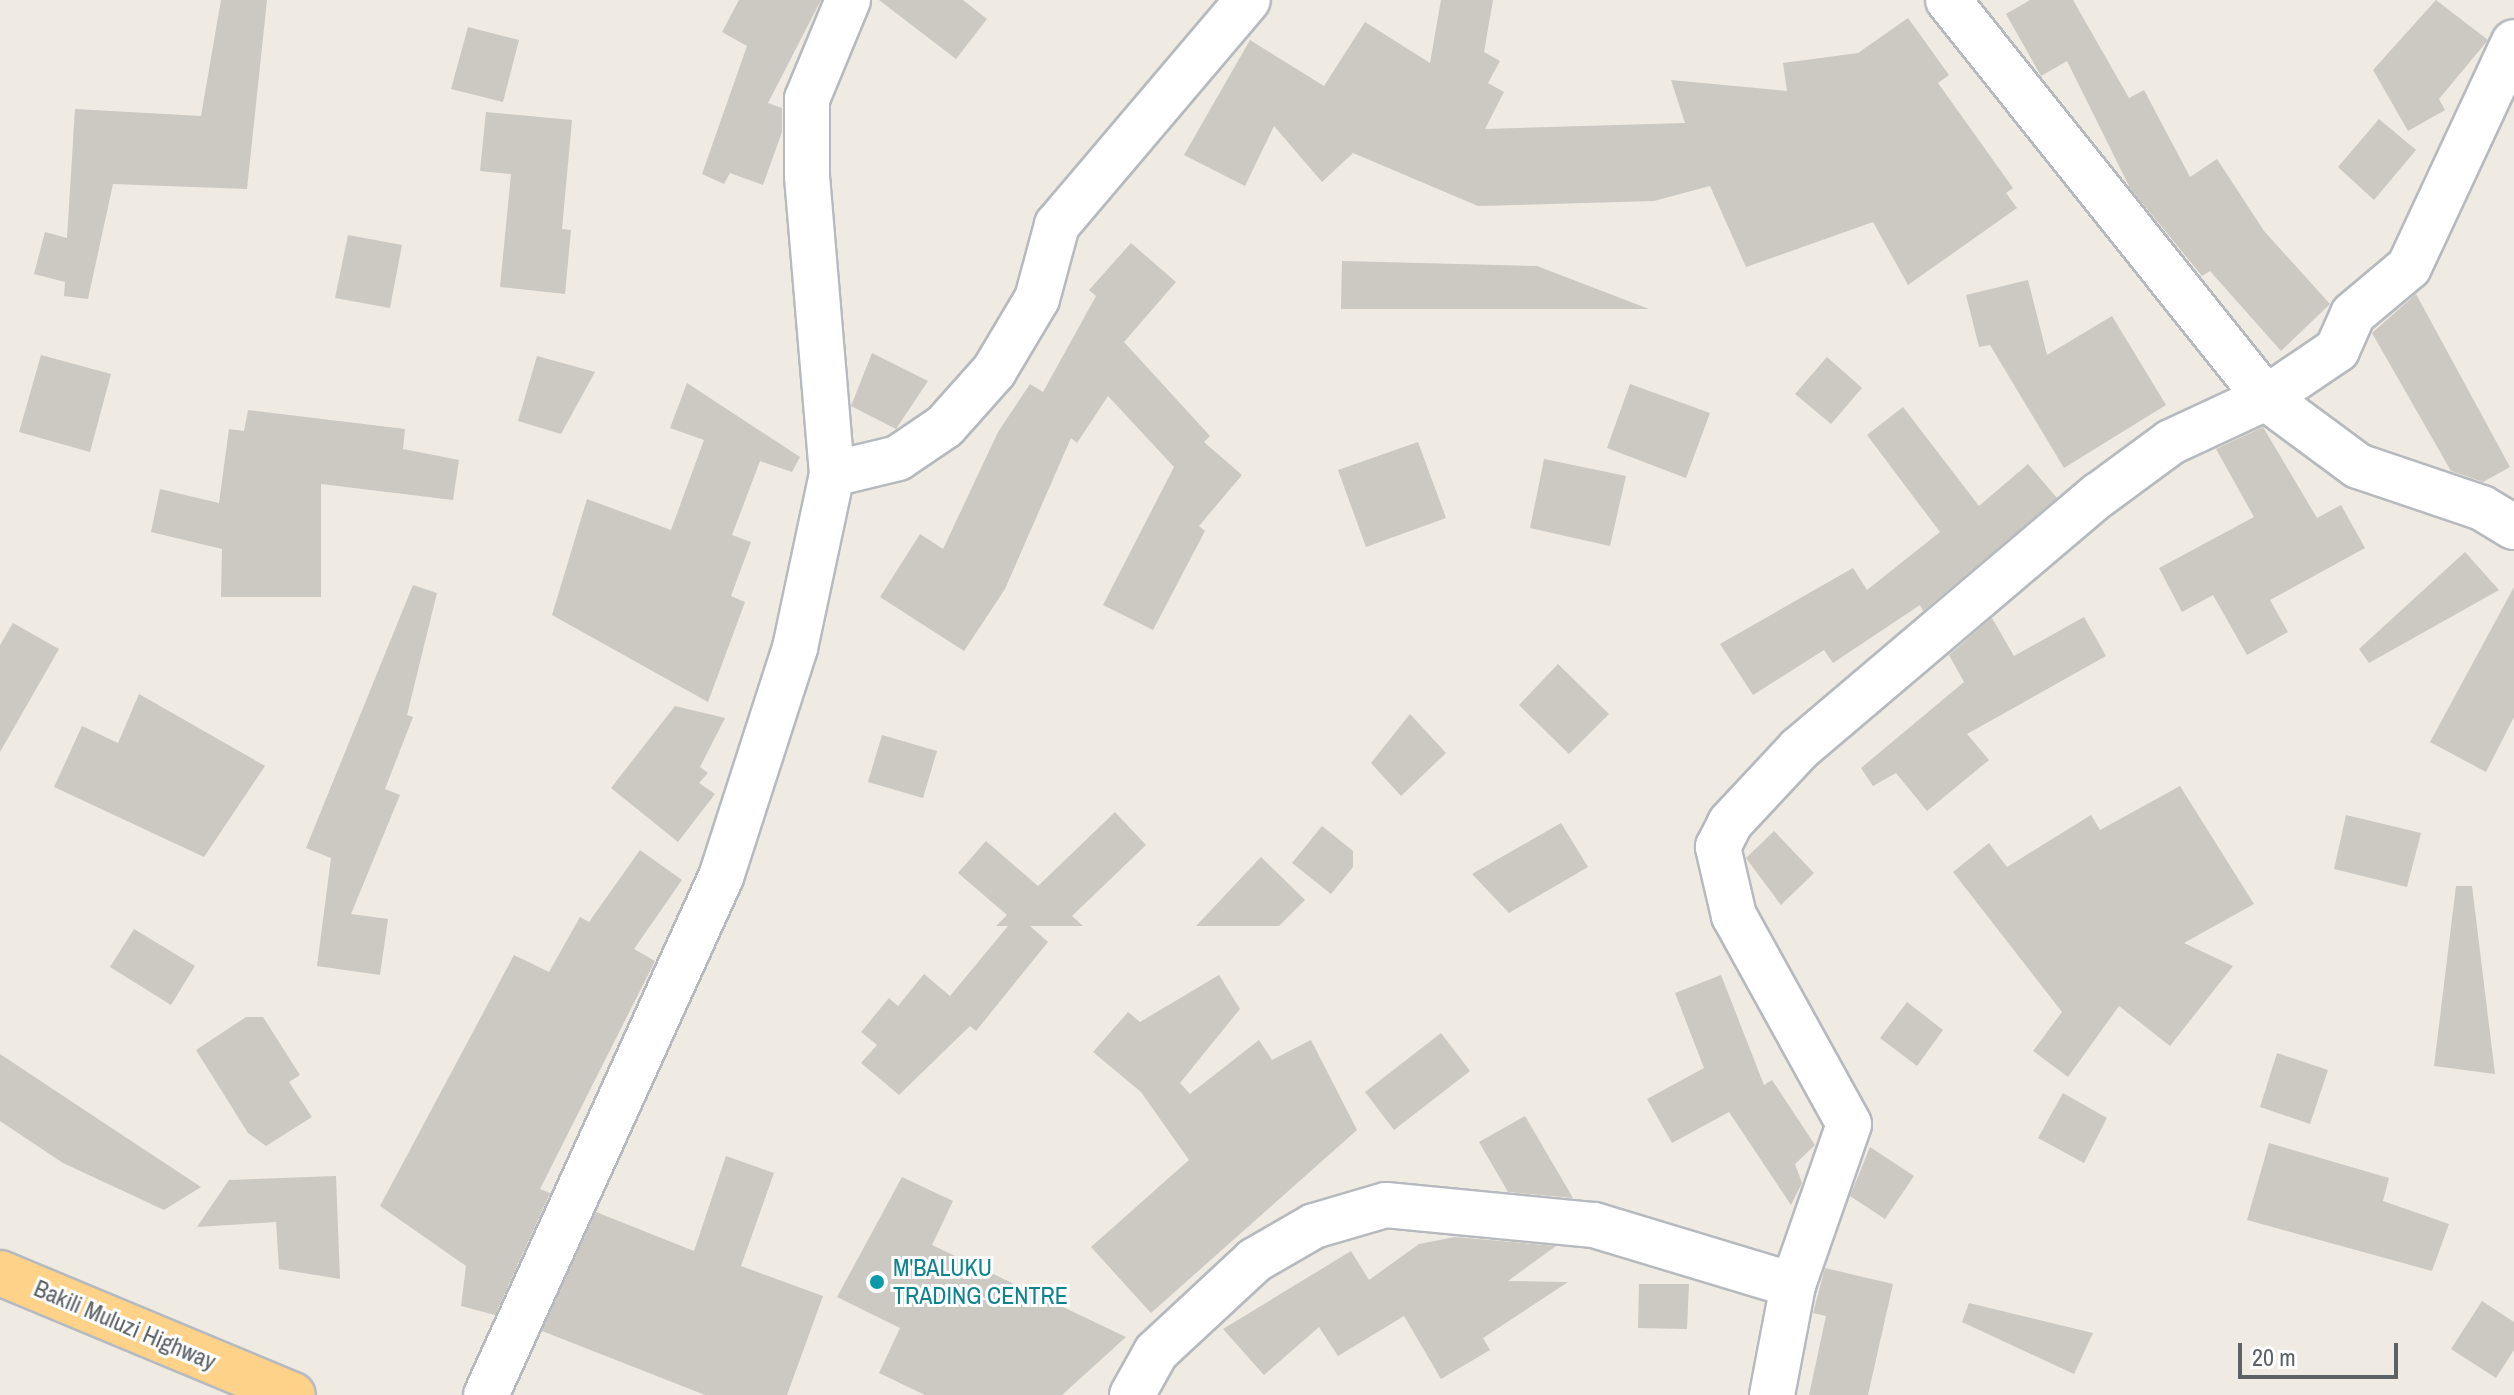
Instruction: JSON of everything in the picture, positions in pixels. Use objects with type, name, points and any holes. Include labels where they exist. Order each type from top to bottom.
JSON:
[{"type":"highway","name":"Bakili Muluzi Highway","points":[[0,1273],[293,1395]]},
{"type":"street","points":[[486,1395],[747,807],[795,648],[832,474],[807,176],[807,99],[848,0]]},
{"type":"street","points":[[832,474],[898,458],[945,426],[994,371],[1037,299],[1057,225],[1248,0]]},
{"type":"street","points":[[1948,0],[2266,398],[2358,466],[2482,508],[2514,527]]},
{"type":"street","points":[[1772,1395],[1793,1285],[1846,1138],[1848,1113],[1734,916],[1718,847],[1730,823],[1799,749],[2099,495],[2171,442],[2266,398],[2337,350],[2353,314],[2409,267],[2514,42]]},
{"type":"street","points":[[1132,1395],[1156,1352],[1255,1260],[1314,1226],[1386,1205],[1594,1225],[1793,1285]]},
{"type":"building","points":[[221,0],[267,0],[247,189],[113,184],[88,299],[64,296],[65,282],[34,274],[45,232],[67,238],[75,109],[201,116]]},
{"type":"building","points":[[739,0],[821,0],[768,103],[782,108],[782,132],[763,185],[730,173],[724,184],[702,174],[747,46],[722,32]]},
{"type":"building","points":[[879,0],[963,0],[987,19],[956,59]]},
{"type":"building","points":[[1441,0],[1493,0],[1484,52],[1500,61],[1488,83],[1504,92],[1485,129],[1685,123],[1671,80],[1787,91],[1783,63],[1858,53],[1908,18],[1949,75],[1938,83],[2013,188],[2006,193],[2017,208],[1908,285],[1873,222],[1746,267],[1710,186],[1654,201],[1478,206],[1353,153],[1322,182],[1274,126],[1245,186],[1184,155],[1250,40],[1324,86],[1365,22],[1430,63]]},
{"type":"building","points":[[2030,0],[2073,0],[2129,98],[2144,90],[2190,177],[2217,159],[2264,231],[2330,304],[2281,351],[2210,271],[2202,276],[2130,188],[2067,61],[2041,76],[2006,14]]},
{"type":"building","points":[[2436,0],[2488,40],[2439,99],[2445,110],[2408,131],[2373,70]]},
{"type":"building","points":[[468,27],[519,40],[503,102],[451,89]]},
{"type":"building","points":[[486,112],[572,120],[562,229],[571,230],[565,294],[500,287],[511,174],[480,171]]},
{"type":"building","points":[[2379,119],[2416,150],[2374,200],[2338,167]]},
{"type":"building","points":[[348,235],[402,245],[390,308],[335,298]]},
{"type":"building","points":[[1131,243],[1176,282],[1124,342],[1210,436],[1204,442],[1242,475],[1199,526],[1205,531],[1153,630],[1103,605],[1174,467],[1108,396],[1077,443],[1071,438],[1005,589],[964,651],[880,597],[920,534],[943,549],[998,432],[1030,384],[1043,392],[1096,296],[1089,290]]},
{"type":"building","points":[[1342,261],[1537,266],[1649,309],[1341,309]]},
{"type":"building","points":[[2028,280],[2047,355],[2112,316],[2166,405],[2064,468],[1990,345],[1979,347],[1966,295]]},
{"type":"building","points":[[2416,294],[2510,467],[2483,482],[2451,471],[2372,333]]},
{"type":"building","points":[[872,353],[928,381],[896,429],[851,406]]},
{"type":"building","points":[[41,355],[111,374],[90,452],[19,432]]},
{"type":"building","points":[[537,356],[595,372],[561,434],[518,421]]},
{"type":"building","points":[[1827,357],[1862,388],[1831,424],[1795,394]]},
{"type":"building","points":[[687,383],[800,457],[792,472],[760,461],[732,535],[751,542],[731,596],[745,602],[708,702],[552,615],[587,499],[671,530],[704,440],[670,428]]},
{"type":"building","points":[[1630,384],[1710,413],[1686,478],[1607,448]]},
{"type":"building","points":[[1903,407],[1979,506],[2028,464],[2057,498],[1923,611],[1920,605],[1833,663],[1824,650],[1753,695],[1720,644],[1853,568],[1867,590],[1940,532],[1867,435]]},
{"type":"building","points":[[248,410],[405,429],[403,449],[459,460],[453,500],[321,484],[321,597],[221,597],[222,549],[151,532],[160,489],[219,503],[229,429],[244,431]]},
{"type":"building","points":[[2263,427],[2317,518],[2341,505],[2365,548],[2270,600],[2288,632],[2247,655],[2213,595],[2182,612],[2159,568],[2254,517],[2216,449]]},
{"type":"building","points":[[1418,442],[1446,518],[1366,547],[1338,470]]},
{"type":"building","points":[[1544,459],[1626,476],[1610,546],[1530,528]]},
{"type":"building","points":[[2465,552],[2499,590],[2369,663],[2359,649]]},
{"type":"building","points":[[413,585],[437,593],[407,715],[413,717],[385,789],[400,795],[351,914],[388,919],[380,975],[317,966],[331,858],[306,848]]},
{"type":"building","points":[[2514,587],[2514,717],[2486,772],[2430,742]]},
{"type":"building","points":[[2084,617],[2106,656],[1967,734],[1989,760],[1927,811],[1896,773],[1873,786],[1861,768],[1964,682],[1949,655],[1992,618],[2014,656]]},
{"type":"building","points":[[13,623],[59,649],[0,752],[0,645]]},
{"type":"building","points":[[1558,664],[1609,714],[1569,754],[1519,705]]},
{"type":"building","points":[[139,694],[265,766],[204,857],[54,787],[82,726],[118,743]]},
{"type":"building","points":[[675,706],[725,718],[700,767],[708,773],[699,783],[715,794],[678,842],[611,788]]},
{"type":"building","points":[[1410,714],[1446,753],[1401,796],[1371,763]]},
{"type":"building","points":[[882,735],[937,751],[923,798],[868,782]]},
{"type":"building","points":[[2180,786],[2254,904],[2184,943],[2233,966],[2170,1046],[2119,1006],[2068,1077],[2033,1051],[2062,1012],[1953,872],[1989,843],[2007,867],[2091,815],[2100,830]]},
{"type":"building","points":[[1115,812],[1146,845],[1072,916],[1083,926],[1030,926],[1048,942],[976,1031],[970,1026],[899,1095],[861,1063],[877,1045],[861,1032],[889,998],[898,1006],[924,974],[950,996],[1008,926],[996,926],[1007,915],[958,873],[986,841],[1038,886]]},
{"type":"building","points":[[2346,815],[2421,833],[2407,887],[2334,869]]},
{"type":"building","points":[[1561,823],[1588,867],[1509,913],[1472,874]]},
{"type":"building","points":[[1322,826],[1353,851],[1353,867],[1331,894],[1292,863]]},
{"type":"building","points":[[1774,831],[1814,873],[1781,905],[1746,858]]},
{"type":"building","points":[[640,850],[682,880],[634,949],[655,961],[540,1189],[550,1193],[495,1315],[461,1306],[466,1266],[380,1206],[514,955],[549,972],[580,917],[589,922]]},
{"type":"building","points":[[1261,857],[1305,900],[1279,926],[1196,926]]},
{"type":"building","points":[[2456,886],[2472,886],[2495,1074],[2434,1066]]},
{"type":"building","points":[[134,929],[195,966],[171,1005],[110,967]]},
{"type":"building","points":[[1219,975],[1240,1009],[1180,1083],[1190,1094],[1259,1040],[1272,1060],[1311,1040],[1357,1130],[1151,1313],[1091,1247],[1189,1160],[1141,1092],[1093,1052],[1128,1012],[1140,1022]]},
{"type":"building","points":[[1721,975],[1764,1085],[1772,1080],[1815,1145],[1795,1164],[1802,1183],[1791,1205],[1729,1112],[1672,1143],[1647,1099],[1704,1068],[1675,993]]},
{"type":"building","points":[[1907,1002],[1943,1030],[1917,1066],[1880,1038]]},
{"type":"building","points":[[246,1017],[263,1017],[300,1075],[289,1082],[312,1117],[266,1146],[248,1133],[196,1050]]},
{"type":"building","points":[[1441,1033],[1470,1071],[1394,1130],[1365,1092]]},
{"type":"building","points":[[2277,1053],[2328,1070],[2310,1124],[2260,1107]]},
{"type":"building","points":[[0,1054],[201,1187],[164,1210],[63,1163],[0,1121]]},
{"type":"building","points":[[2063,1093],[2107,1118],[2084,1163],[2038,1138]]},
{"type":"building","points":[[1525,1116],[1573,1198],[1508,1192],[1479,1142]]},
{"type":"building","points":[[2269,1143],[2389,1178],[2383,1201],[2449,1224],[2432,1271],[2247,1220]]},
{"type":"building","points":[[1870,1147],[1914,1176],[1885,1219],[1850,1196]]},
{"type":"building","points":[[726,1156],[774,1173],[741,1266],[823,1296],[787,1395],[705,1395],[542,1331],[596,1212],[694,1251]]},
{"type":"building","points":[[336,1176],[340,1279],[279,1269],[276,1222],[197,1227],[229,1180]]},
{"type":"building","points":[[902,1177],[953,1201],[932,1245],[1126,1337],[1062,1395],[925,1395],[879,1373],[900,1328],[837,1297]]},
{"type":"building","points":[[1455,1237],[1556,1246],[1508,1281],[1568,1282],[1483,1338],[1490,1350],[1441,1379],[1404,1316],[1338,1356],[1319,1327],[1264,1375],[1223,1329],[1351,1251],[1369,1280],[1419,1244]]},
{"type":"building","points":[[1825,1268],[1893,1284],[1868,1395],[1809,1395],[1826,1316],[1813,1313]]},
{"type":"building","points":[[1639,1284],[1689,1284],[1687,1329],[1638,1328]]},
{"type":"building","points":[[2482,1301],[2514,1322],[2514,1350],[2496,1378],[2451,1349]]},
{"type":"building","points":[[1969,1303],[2093,1333],[2074,1374],[1962,1322]]},
{"type":"place","name":"M'BALUKU TRADING CENTRE","points":[[877,1282]]}]
